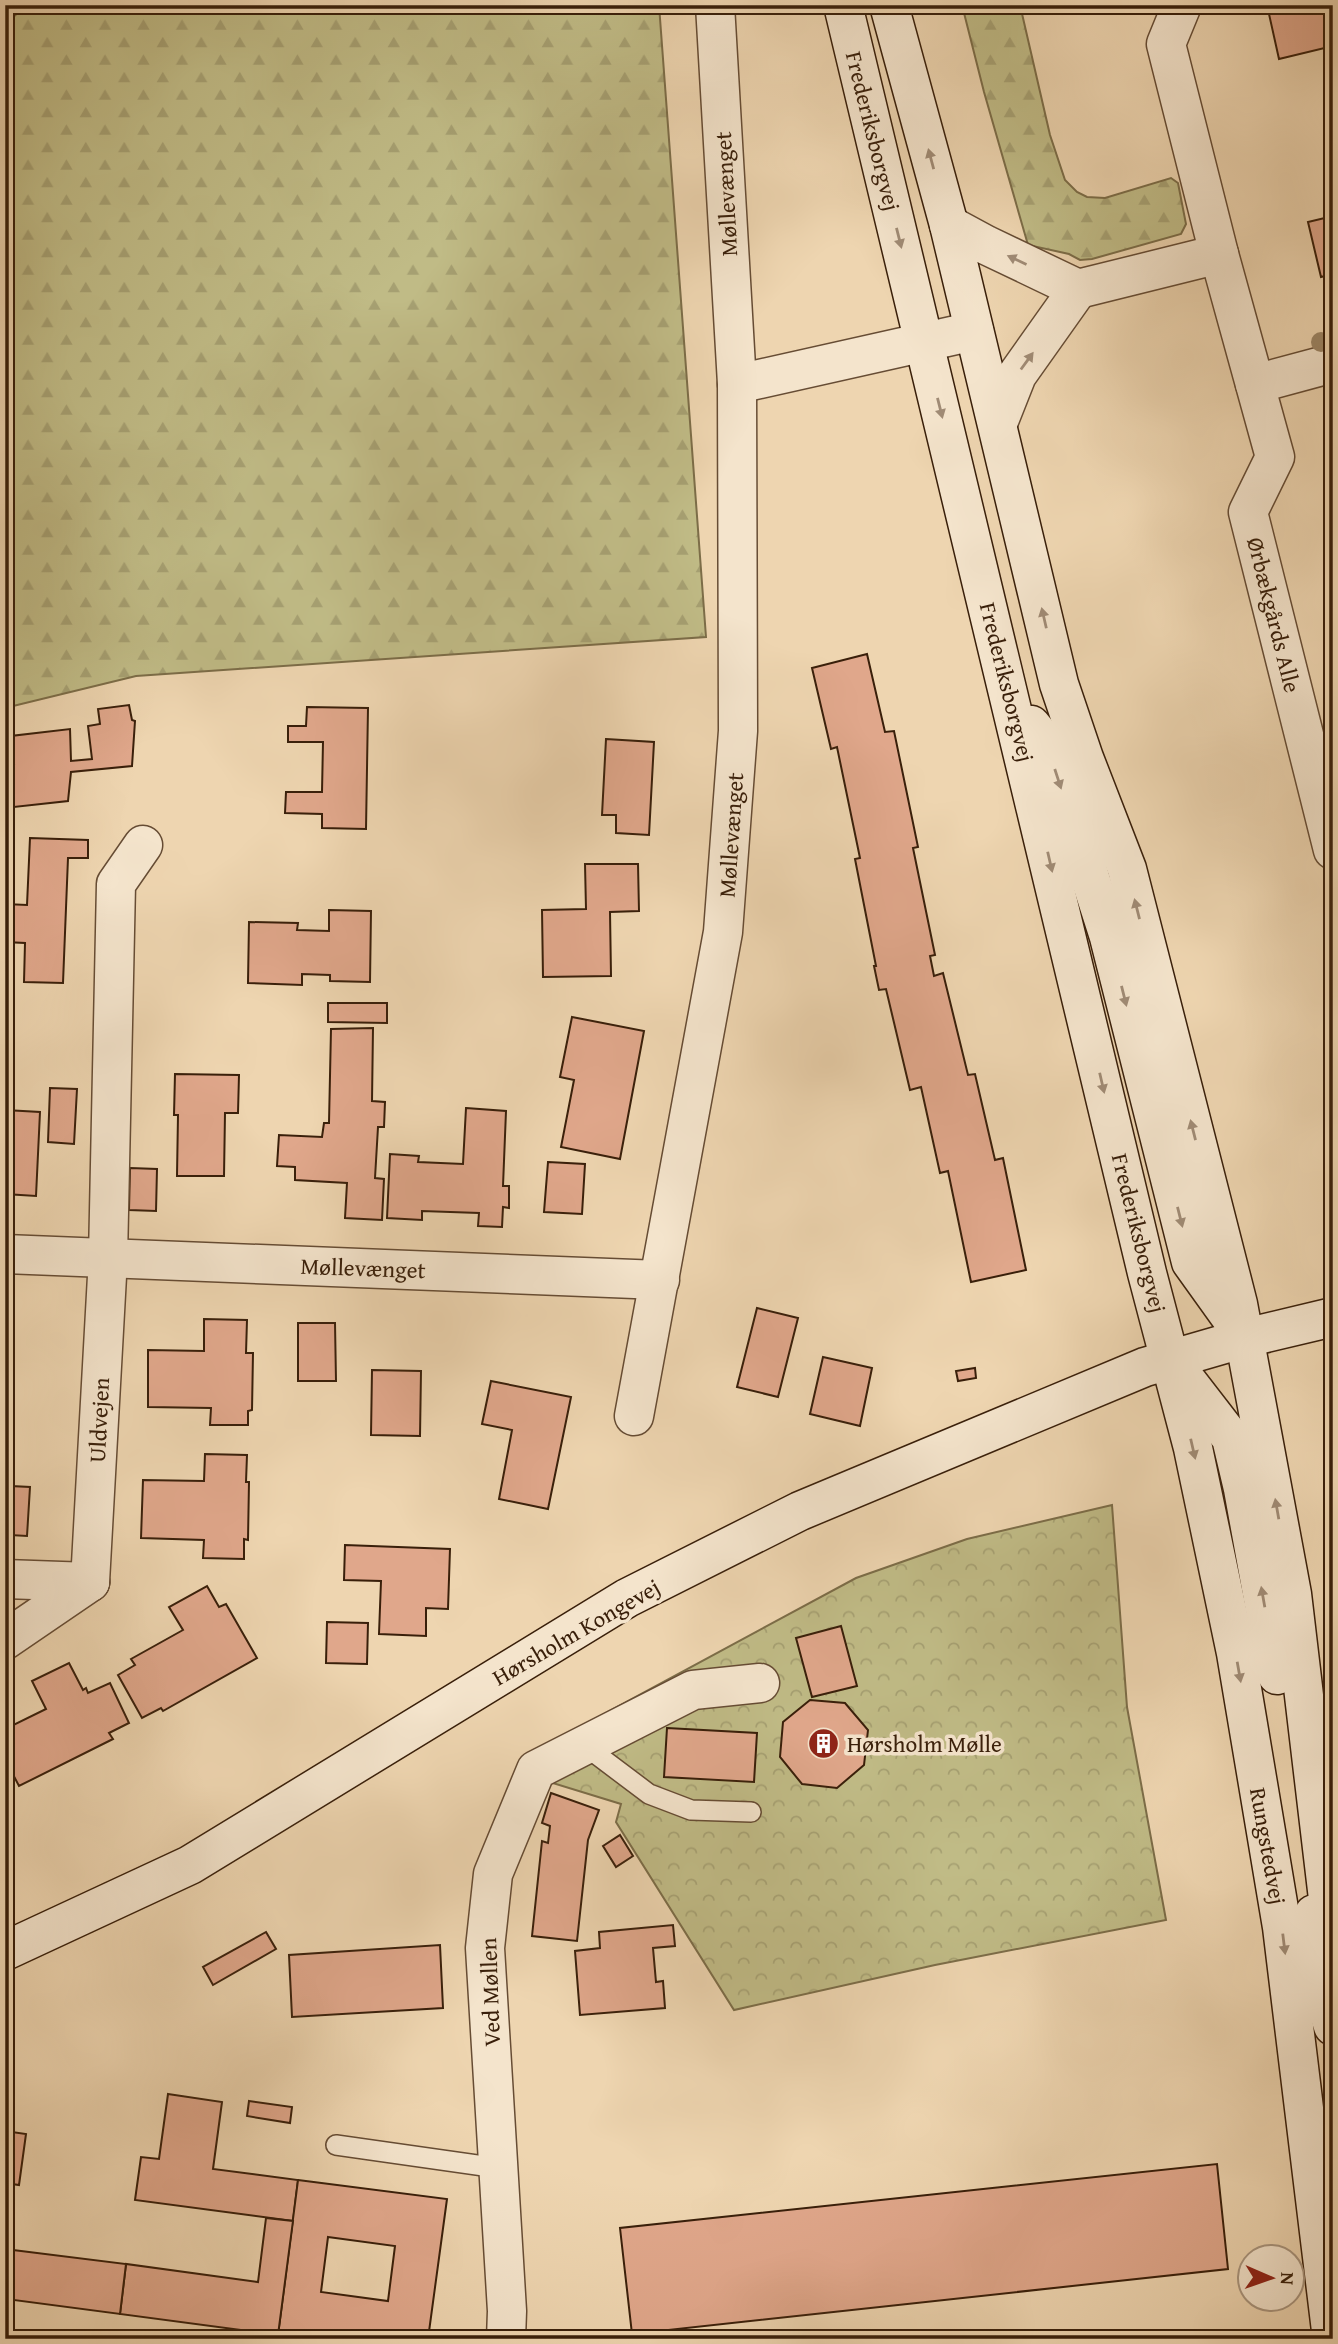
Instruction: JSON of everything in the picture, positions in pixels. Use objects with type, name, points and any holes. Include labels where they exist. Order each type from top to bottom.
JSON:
[{"type":"main road","name":"Møllevænget","points":[[635,1416],[723,932],[738,731],[737,384],[715,5]]},
{"type":"main road","name":"Frederiksborgvej","points":[[843,5],[1012,700],[1147,1273],[1170,1359]]},
{"type":"main road","name":"Frederiksborgvej","points":[[889,5],[949,225],[1059,684],[1127,869],[1245,1338]]},
{"type":"main road","name":"Ørbækgårds Alle","points":[[1182,5],[1166,44],[1219,254],[1275,457],[1248,512],[1333,850]]},
{"type":"main road","points":[[949,225],[1078,289],[1219,254]]},
{"type":"main road","points":[[998,423],[1017,375],[1078,289]]},
{"type":"main road","points":[[737,384],[974,331]]},
{"type":"main road","points":[[1255,384],[1333,363]]},
{"type":"main road","points":[[1012,700],[1048,746],[1089,873],[1109,937],[1191,1262],[1245,1338],[1292,1594],[1333,1941]]},
{"type":"main road","points":[[108,1258],[116,884],[143,845]]},
{"type":"main road","name":"Møllevænget","points":[[5,1254],[660,1280]]},
{"type":"main road","name":"Uldvejen","points":[[90,1582],[108,1258]]},
{"type":"main road","name":"Hørsholm Kongevej","points":[[5,1951],[190,1865],[627,1598],[800,1511],[1144,1367],[1245,1338],[1333,1317]]},
{"type":"main road","points":[[1170,1359],[1231,1438],[1243,1489],[1296,1776],[1325,2001],[1333,2026]]},
{"type":"main road","name":"Rungstedvej","points":[[1170,1359],[1193,1448],[1236,1653],[1282,1927],[1332,2339]]},
{"type":"main road","points":[[5,1579],[90,1582]]},
{"type":"main road","points":[[5,1640],[90,1582]]},
{"type":"main road","name":"Ved Møllen","points":[[506,2339],[507,2311],[485,1948],[493,1874],[536,1770],[693,1690],[760,1683]]},
{"type":"lane","points":[[584,1745],[649,1794],[691,1810],[751,1812]]},
{"type":"lane","points":[[335,2145],[498,2168]]},
{"type":"green space","points":[[26,5],[659,5],[706,637],[136,676],[5,708],[5,25]]},
{"type":"green space","points":[[962,5],[1020,5],[1050,135],[1065,180],[1077,192],[1087,197],[1105,198],[1171,178],[1178,183],[1186,224],[1181,234],[1080,260],[1069,254],[1028,245]]},
{"type":"green space","points":[[1112,1505],[1127,1707],[1166,1920],[935,1965],[734,2010],[616,1822],[621,1804],[517,1772],[528,1755],[856,1578],[967,1539]]},
{"type":"building","points":[[1267,5],[1333,5],[1333,46],[1279,59]]},
{"type":"building","points":[[1333,216],[1333,274],[1321,277],[1308,222]]},
{"type":"building","points":[[867,654],[885,732],[894,731],[918,847],[913,848],[935,955],[930,956],[934,976],[943,973],[968,1075],[975,1074],[995,1160],[1003,1158],[1026,1270],[971,1282],[948,1171],[940,1173],[921,1087],[910,1090],[886,989],[879,990],[855,859],[860,858],[837,747],[831,749],[812,668]]},
{"type":"building","points":[[129,705],[132,720],[135,721],[132,766],[71,772],[68,801],[5,808],[5,764],[14,764],[11,736],[70,729],[71,761],[92,759],[88,726],[100,724],[98,709]]},
{"type":"building","points":[[307,707],[368,708],[366,829],[322,828],[322,814],[285,813],[286,792],[322,792],[323,742],[288,742],[288,726],[306,726]]},
{"type":"building","points":[[606,739],[654,742],[649,835],[616,833],[616,815],[602,815]]},
{"type":"building","points":[[30,838],[88,840],[88,858],[68,858],[63,983],[24,982],[25,943],[5,942],[5,904],[27,905]]},
{"type":"building","points":[[585,864],[638,864],[639,911],[610,912],[611,976],[543,977],[542,910],[586,909]]},
{"type":"building","points":[[329,910],[371,911],[370,982],[330,981],[330,975],[302,974],[302,985],[248,983],[249,922],[298,923],[297,930],[329,931]]},
{"type":"building","points":[[328,1003],[387,1003],[387,1023],[328,1022]]},
{"type":"building","points":[[572,1017],[644,1031],[620,1159],[561,1147],[574,1080],[560,1077]]},
{"type":"building","points":[[373,1028],[372,1101],[385,1102],[384,1127],[378,1127],[375,1178],[384,1179],[382,1220],[345,1218],[347,1183],[295,1180],[295,1167],[277,1166],[279,1135],[322,1137],[324,1123],[329,1123],[331,1029]]},
{"type":"building","points":[[175,1074],[239,1075],[238,1113],[225,1113],[224,1176],[177,1176],[178,1115],[174,1115]]},
{"type":"building","points":[[50,1088],[77,1089],[74,1144],[48,1142]]},
{"type":"building","points":[[466,1108],[506,1111],[503,1186],[509,1186],[509,1208],[503,1207],[502,1227],[478,1226],[479,1213],[422,1211],[422,1220],[387,1218],[390,1154],[419,1156],[418,1162],[463,1164]]},
{"type":"building","points":[[5,1110],[40,1112],[36,1196],[5,1194]]},
{"type":"building","points":[[548,1162],[585,1164],[582,1214],[544,1212]]},
{"type":"building","points":[[130,1168],[157,1169],[156,1211],[129,1210]]},
{"type":"building","points":[[757,1308],[798,1318],[778,1397],[737,1387]]},
{"type":"building","points":[[204,1319],[247,1320],[246,1353],[253,1353],[252,1410],[248,1411],[248,1425],[210,1425],[211,1408],[148,1407],[148,1350],[204,1351]]},
{"type":"building","points":[[298,1323],[335,1323],[336,1381],[298,1381]]},
{"type":"building","points":[[823,1357],[872,1368],[860,1426],[810,1414]]},
{"type":"building","points":[[975,1368],[976,1378],[958,1381],[956,1371]]},
{"type":"building","points":[[372,1370],[421,1371],[420,1436],[371,1435]]},
{"type":"building","points":[[491,1381],[571,1397],[548,1509],[499,1499],[512,1430],[482,1424]]},
{"type":"building","points":[[5,1453],[6,1481],[11,1481],[11,1486],[30,1487],[27,1536],[10,1535],[9,1541],[5,1540]]},
{"type":"building","points":[[205,1454],[247,1455],[248,1540],[244,1539],[244,1559],[203,1558],[204,1540],[141,1538],[143,1480],[204,1481]]},
{"type":"building","points":[[345,1545],[450,1549],[448,1609],[426,1608],[426,1636],[379,1634],[381,1581],[344,1580]]},
{"type":"building","points":[[207,1586],[219,1607],[226,1604],[257,1658],[163,1711],[161,1708],[142,1718],[118,1675],[135,1665],[131,1659],[183,1630],[169,1607]]},
{"type":"building","points":[[327,1622],[368,1623],[367,1664],[326,1663]]},
{"type":"building","points":[[841,1626],[857,1686],[812,1697],[796,1638]]},
{"type":"building","points":[[69,1663],[83,1690],[86,1688],[88,1693],[110,1683],[129,1723],[109,1733],[113,1739],[19,1786],[5,1759],[5,1729],[46,1709],[32,1681]]},
{"type":"building","name":"Hørsholm Mølle","points":[[810,1700],[845,1703],[868,1730],[864,1765],[837,1788],[802,1784],[780,1757],[783,1722]]},
{"type":"building","points":[[667,1728],[757,1733],[754,1782],[664,1777]]},
{"type":"building","points":[[551,1793],[599,1810],[588,1840],[577,1941],[532,1936],[542,1841],[548,1843],[550,1826],[542,1823]]},
{"type":"building","points":[[620,1835],[633,1856],[616,1867],[603,1846]]},
{"type":"building","points":[[673,1925],[675,1946],[653,1948],[656,1982],[663,1981],[665,2008],[580,2015],[575,1951],[600,1948],[599,1932]]},
{"type":"building","points":[[266,1932],[276,1949],[213,1985],[203,1967]]},
{"type":"building","points":[[440,1945],[443,2008],[292,2017],[289,1955]]},
{"type":"building","points":[[168,2094],[222,2102],[213,2169],[298,2180],[293,2221],[135,2200],[141,2157],[159,2159]]},
{"type":"building","points":[[249,2101],[292,2107],[290,2123],[247,2116]]},
{"type":"building","points":[[5,2131],[26,2134],[19,2185],[5,2183]]},
{"type":"building","points":[[1217,2164],[1228,2269],[632,2334],[620,2228]]},
{"type":"building","points":[[298,2180],[447,2199],[428,2339],[309,2339],[278,2335]],"holes":[[[328,2237],[395,2246],[388,2301],[321,2292]]]},
{"type":"building","points":[[266,2218],[293,2221],[278,2335],[120,2314],[126,2264],[258,2282]]},
{"type":"building","points":[[5,2249],[13,2250],[6,2296],[5,2296]]},
{"type":"building","points":[[13,2250],[126,2264],[120,2314],[6,2299]]},
{"type":"place","name":"Hørsholm Mølle","points":[[824,1744]]}]
